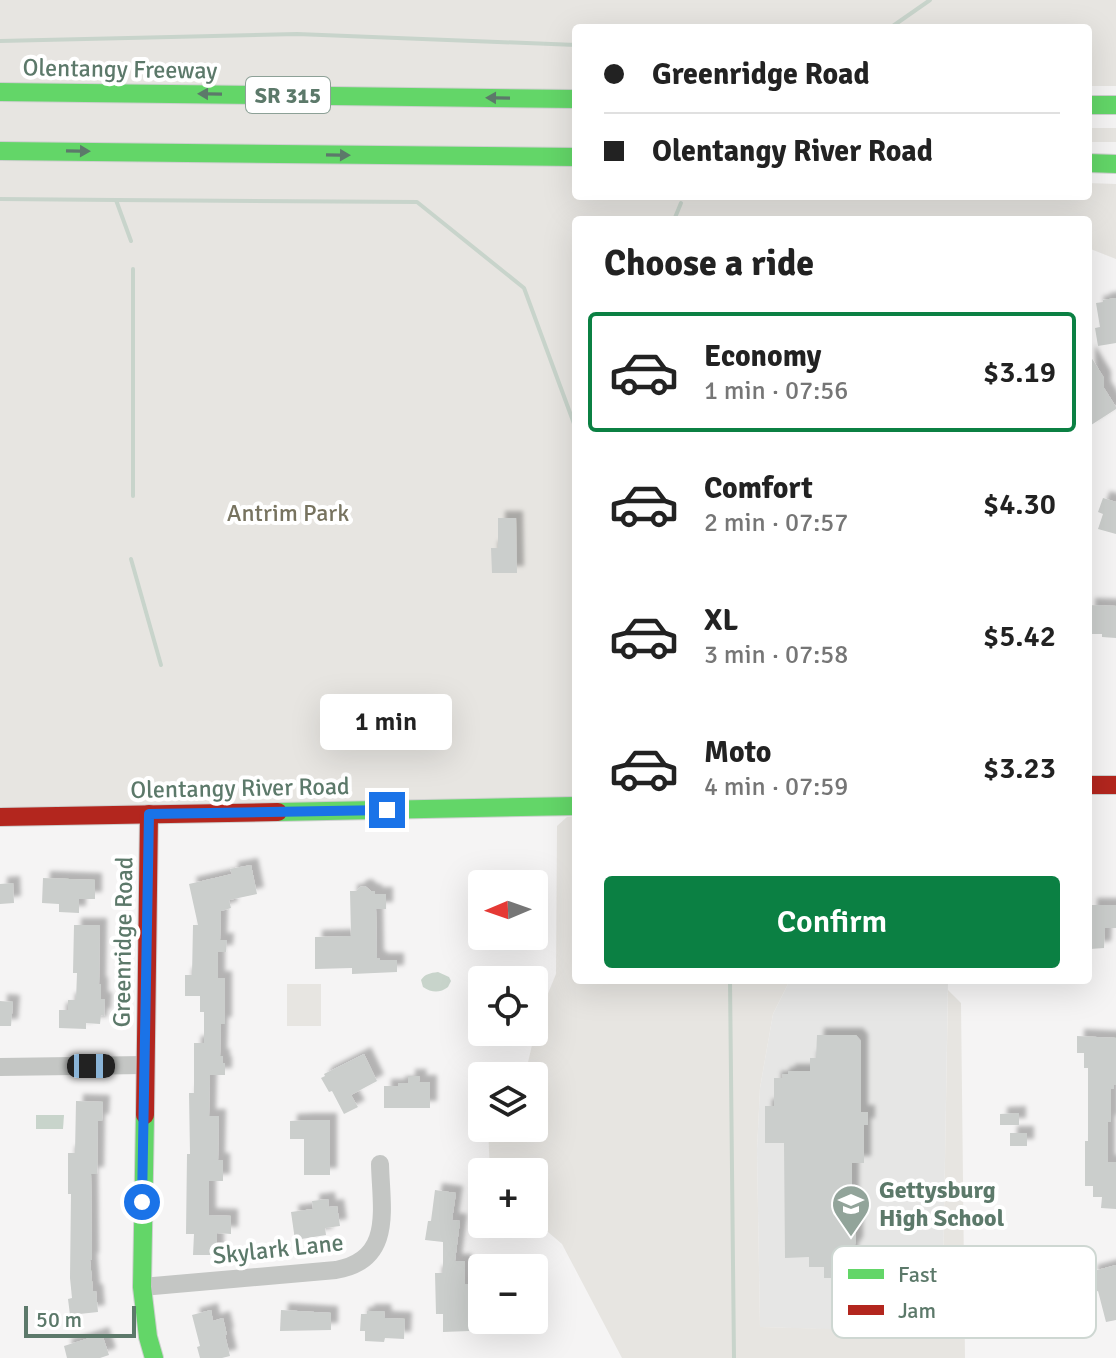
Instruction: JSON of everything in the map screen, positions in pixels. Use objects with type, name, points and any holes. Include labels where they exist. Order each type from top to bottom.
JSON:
[{"type":"main road","name":"Olentangy Freeway","points":[[0,92],[572,99]]},
{"type":"main road","points":[[1092,105],[1116,105]]},
{"type":"main road","points":[[0,151],[572,157]]},
{"type":"main road","points":[[1092,163],[1116,164]]},
{"type":"main road","points":[[1092,785],[1116,785]]},
{"type":"main road","name":"Olentangy River Road","points":[[0,817],[572,806]]},
{"type":"main road","name":"Greenridge Road","points":[[149,814],[142,1287],[148,1337],[154,1358]]},
{"type":"street","points":[[0,1067],[144,1065]]},
{"type":"street","name":"Skylark Lane","points":[[142,1287],[336,1270],[360,1263],[370,1255],[381,1233],[380,1164]]},
{"type":"shaded area","points":[[438,972],[449,977],[448,987],[436,992],[423,987],[423,978]]},
{"type":"shaded area","name":"Gettysburg High School","points":[[788,984],[948,984],[943,1246],[832,1246],[832,1329],[760,1327],[757,1150],[760,1088],[773,1014]]},
{"type":"shaded area","points":[[36,1115],[64,1115],[63,1129],[36,1129]]},
{"type":"green space","name":"Antrim Park","points":[[0,0],[1116,0],[1116,86],[1092,86],[1092,24],[572,24],[572,200],[1092,200],[1092,183],[1116,184],[1116,259],[1092,250],[1092,216],[572,216],[572,806],[0,817]]},
{"type":"green space","points":[[1092,128],[1116,128],[1116,142],[1092,142]]},
{"type":"green space","points":[[572,816],[572,984],[788,984],[773,1014],[760,1088],[757,1150],[760,1327],[832,1329],[832,1338],[965,1338],[965,1358],[622,1358],[562,1244],[548,1232],[548,1158],[489,1158],[489,1142],[548,1142],[548,1062],[528,1062],[532,1046],[548,1046],[548,994],[556,974],[557,826]]},
{"type":"green space","points":[[287,984],[321,984],[321,1026],[287,1026]]},
{"type":"green space","points":[[948,990],[961,1003],[964,1246],[944,1246]]},
{"type":"building","points":[[1116,298],[1116,343],[1098,346],[1095,328],[1100,327],[1096,303]]},
{"type":"building","points":[[1092,358],[1104,378],[1104,388],[1116,409],[1092,424]]},
{"type":"building","points":[[1103,498],[1116,502],[1116,534],[1098,529],[1103,514],[1098,512]]},
{"type":"building","points":[[498,518],[516,518],[517,573],[492,573],[491,548],[498,548]]},
{"type":"building","points":[[1092,605],[1116,606],[1116,638],[1102,637],[1102,634],[1092,634]]},
{"type":"building","points":[[251,865],[257,894],[229,900],[231,908],[221,911],[220,940],[227,940],[226,952],[218,952],[218,978],[225,978],[225,1024],[221,1024],[220,1056],[223,1056],[225,1063],[225,1075],[210,1075],[209,1116],[219,1116],[218,1160],[223,1160],[223,1181],[209,1181],[209,1215],[231,1216],[231,1234],[217,1233],[217,1255],[193,1255],[194,1234],[186,1234],[189,1093],[194,1093],[194,1043],[204,1043],[204,1012],[200,1012],[200,996],[185,996],[185,975],[192,975],[193,925],[198,925],[189,884],[232,874],[230,869]]},
{"type":"building","points":[[43,878],[95,880],[95,899],[79,899],[79,913],[59,912],[59,904],[42,903]]},
{"type":"building","points":[[13,883],[14,903],[0,904],[0,884]]},
{"type":"building","points":[[365,886],[375,894],[386,894],[386,909],[376,909],[377,958],[397,960],[397,972],[352,974],[352,968],[315,969],[315,937],[351,936],[350,891]]},
{"type":"building","points":[[1092,905],[1116,905],[1116,928],[1105,928],[1104,948],[1092,949]]},
{"type":"building","points":[[74,925],[100,925],[99,984],[101,999],[105,999],[104,1016],[101,1015],[100,1024],[86,1023],[86,1029],[59,1028],[59,1010],[68,1010],[68,1000],[76,1000]]},
{"type":"building","points":[[0,1001],[13,1002],[11,1026],[0,1026]]},
{"type":"building","name":"Gettysburg High School","points":[[817,1035],[856,1035],[861,1041],[861,1112],[868,1112],[868,1125],[864,1125],[864,1163],[852,1163],[852,1212],[856,1218],[856,1243],[854,1246],[832,1246],[832,1278],[824,1278],[824,1267],[809,1267],[809,1257],[785,1258],[784,1143],[765,1143],[765,1106],[774,1106],[774,1078],[783,1078],[782,1074],[788,1074],[788,1071],[810,1071],[810,1058],[816,1058]]},
{"type":"building","points":[[1077,1036],[1116,1038],[1116,1085],[1111,1089],[1108,1162],[1116,1162],[1116,1209],[1101,1208],[1102,1197],[1093,1197],[1093,1186],[1085,1186],[1088,1068],[1084,1068],[1084,1053],[1077,1053]]},
{"type":"building","points":[[364,1054],[377,1081],[351,1095],[358,1107],[344,1114],[321,1078]]},
{"type":"building","points":[[408,1076],[420,1076],[419,1082],[430,1082],[430,1108],[384,1108],[384,1086],[408,1083]]},
{"type":"building","points":[[76,1101],[103,1102],[102,1121],[98,1121],[97,1174],[91,1174],[90,1260],[98,1312],[70,1315],[71,1194],[68,1194],[68,1153],[75,1153]]},
{"type":"building","points":[[1019,1113],[1019,1125],[1000,1125],[1000,1114]]},
{"type":"building","points":[[330,1120],[330,1175],[304,1175],[304,1139],[290,1139],[290,1121]]},
{"type":"building","points":[[1010,1133],[1027,1133],[1027,1146],[1010,1146]]},
{"type":"building","points":[[435,1190],[456,1193],[452,1220],[460,1221],[455,1261],[465,1261],[468,1331],[443,1332],[443,1314],[436,1314],[435,1273],[443,1273],[443,1242],[425,1240],[428,1221],[431,1221]]},
{"type":"building","points":[[328,1199],[329,1207],[337,1206],[340,1226],[325,1228],[326,1235],[295,1240],[291,1212],[313,1209],[312,1201]]},
{"type":"building","points":[[1116,1265],[1116,1320],[1106,1322],[1096,1292],[1096,1270]]},
{"type":"building","points":[[211,1310],[213,1321],[223,1318],[230,1356],[200,1358],[192,1315]]},
{"type":"building","points":[[281,1310],[331,1313],[331,1330],[280,1331]]},
{"type":"building","points":[[367,1311],[384,1311],[385,1318],[405,1319],[404,1339],[365,1341],[365,1331],[360,1331],[361,1314],[367,1314]]},
{"type":"building","points":[[102,1334],[109,1355],[67,1358],[64,1346]]},
{"type":"waterway","points":[[896,24],[930,0]]},
{"type":"waterway","points":[[0,41],[297,34],[572,45]]},
{"type":"waterway","points":[[0,199],[116,200],[131,241]]},
{"type":"waterway","points":[[116,200],[417,202],[524,288],[572,418]]},
{"type":"waterway","points":[[676,216],[681,203]]},
{"type":"waterway","points":[[133,269],[133,496]]},
{"type":"waterway","points":[[131,559],[161,665]]},
{"type":"waterway","points":[[730,984],[734,1358]]},
{"type":"traffic: fast","points":[[0,92],[572,99]]},
{"type":"traffic: fast","points":[[1092,105],[1116,105]]},
{"type":"traffic: fast","points":[[0,151],[572,157]]},
{"type":"traffic: fast","points":[[1092,163],[1116,164]]},
{"type":"traffic: fast","points":[[278,812],[572,806]]},
{"type":"traffic: fast","points":[[145,1115],[142,1287],[148,1337],[154,1358]]},
{"type":"traffic: jam","points":[[1092,785],[1116,785]]},
{"type":"traffic: jam","points":[[0,817],[278,812]]},
{"type":"traffic: jam","points":[[145,1115],[149,814]]},
{"type":"place","name":"Gettysburg High School","points":[[851,1238]]},
{"type":"route","points":[[142,1202],[149,814],[387,810]]}]
